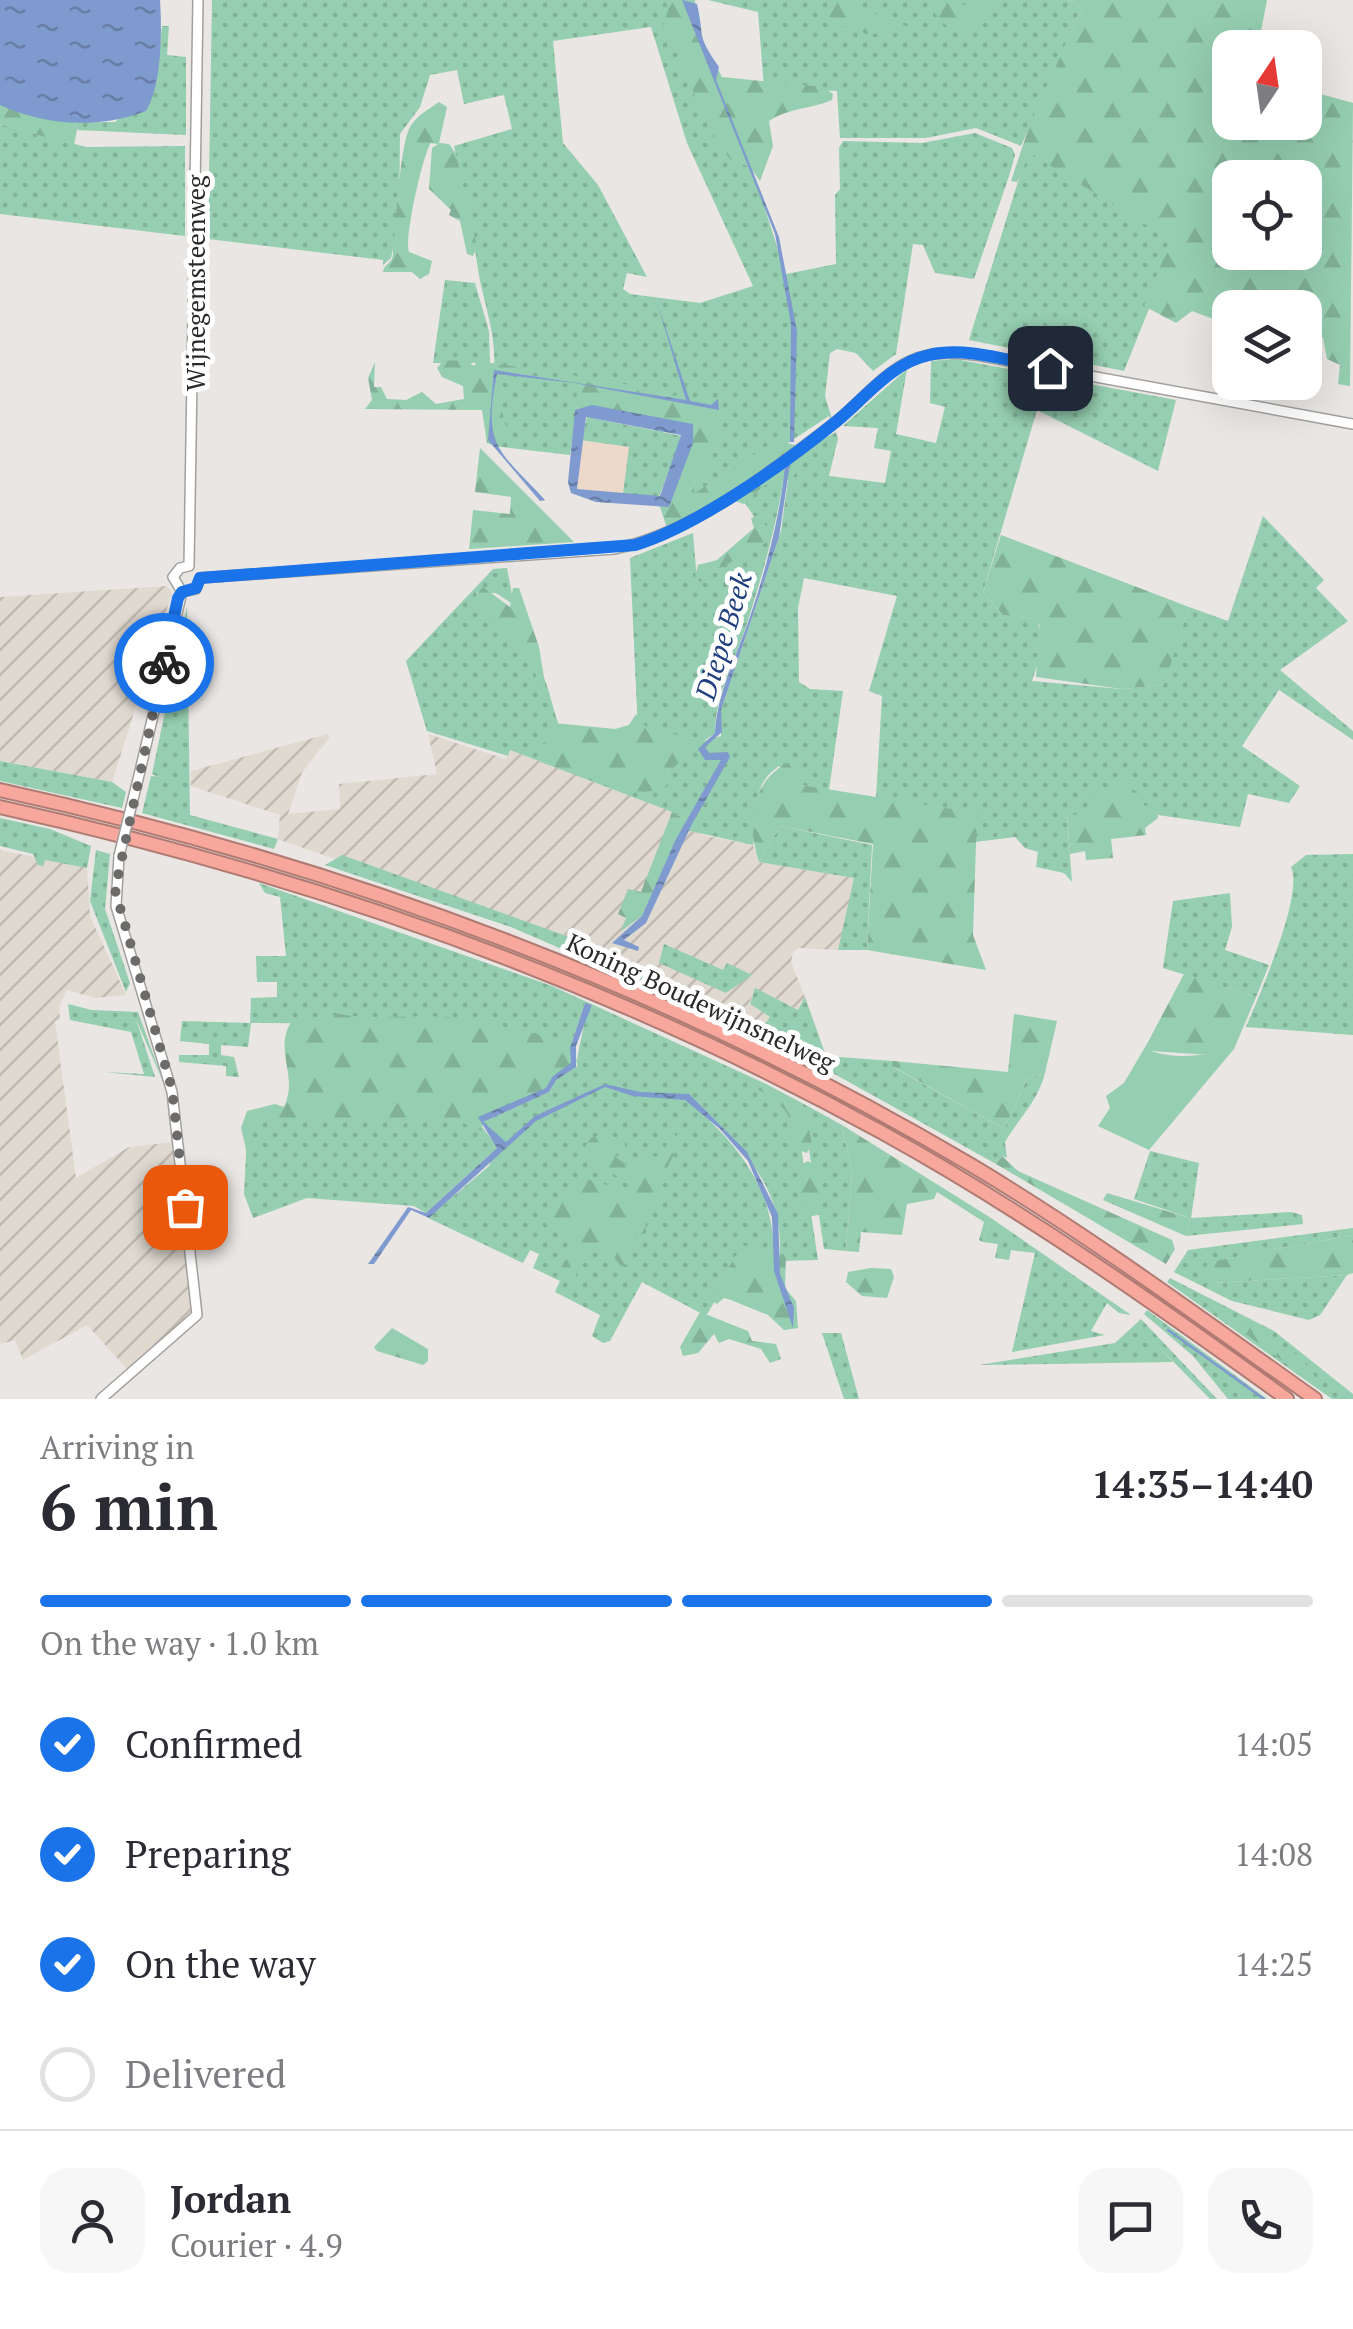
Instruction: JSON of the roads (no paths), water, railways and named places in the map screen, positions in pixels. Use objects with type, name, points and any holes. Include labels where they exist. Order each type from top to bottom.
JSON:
[{"type":"highway","name":"Koning Boudewijnsnelweg","points":[[0,790],[122,817],[302,867],[512,941],[644,996],[834,1089],[971,1165],[1098,1245],[1315,1399]]},
{"type":"highway","name":"Koning Boudewijnsnelweg","points":[[0,807],[296,882],[440,931],[638,1011],[827,1103],[1016,1212],[1287,1399]]},
{"type":"street","name":"Wijnegemsteenweg","points":[[101,1399],[196,1315],[172,1089],[116,906],[119,856],[182,592],[174,577],[180,568],[189,566],[198,0]]},
{"type":"street","points":[[200,578],[614,549],[656,539],[705,512],[821,432],[900,366],[932,354],[981,356],[1353,424]]},
{"type":"street","points":[[189,566],[200,578]]},
{"type":"street","points":[[182,592],[196,588],[200,578]]},
{"type":"water","points":[[0,0],[160,0],[158,73],[146,111],[110,121],[73,123],[36,117],[0,105]]},
{"type":"water","points":[[682,0],[697,4],[704,42],[719,67],[716,80],[779,237],[797,331],[794,442],[790,442],[791,324],[775,234]]},
{"type":"water","points":[[657,302],[690,401],[711,405],[718,399],[719,410],[574,383],[497,374],[493,433],[506,458],[545,500],[540,501],[488,440],[494,370],[686,400]]},
{"type":"water","points":[[592,405],[693,424],[693,443],[669,507],[596,502],[571,493],[568,482],[575,410]],"holes":[[[586,417],[681,435],[660,496],[577,489]]]},
{"type":"water","points":[[790,463],[779,537],[721,710],[722,732],[705,747],[709,753],[728,752],[730,757],[692,824],[646,923],[624,940],[639,947],[638,951],[612,943],[642,916],[676,839],[721,760],[705,760],[698,749],[715,733],[724,689],[767,562],[785,466]]},
{"type":"water","points":[[585,1003],[592,1005],[576,1046],[576,1067],[556,1080],[549,1092],[483,1122],[506,1142],[535,1116],[605,1084],[640,1092],[689,1094],[747,1152],[778,1214],[780,1274],[794,1308],[793,1328],[774,1271],[772,1217],[748,1161],[720,1129],[685,1100],[633,1096],[605,1087],[536,1121],[429,1218],[411,1210],[374,1264],[368,1264],[408,1207],[426,1213],[497,1148],[478,1117],[546,1088],[553,1076],[571,1063],[570,1048]]},
{"type":"waterway","points":[[1168,1330],[1264,1399]]},
{"type":"water label","name":"Diepe Beek","points":[[723,636]]}]
